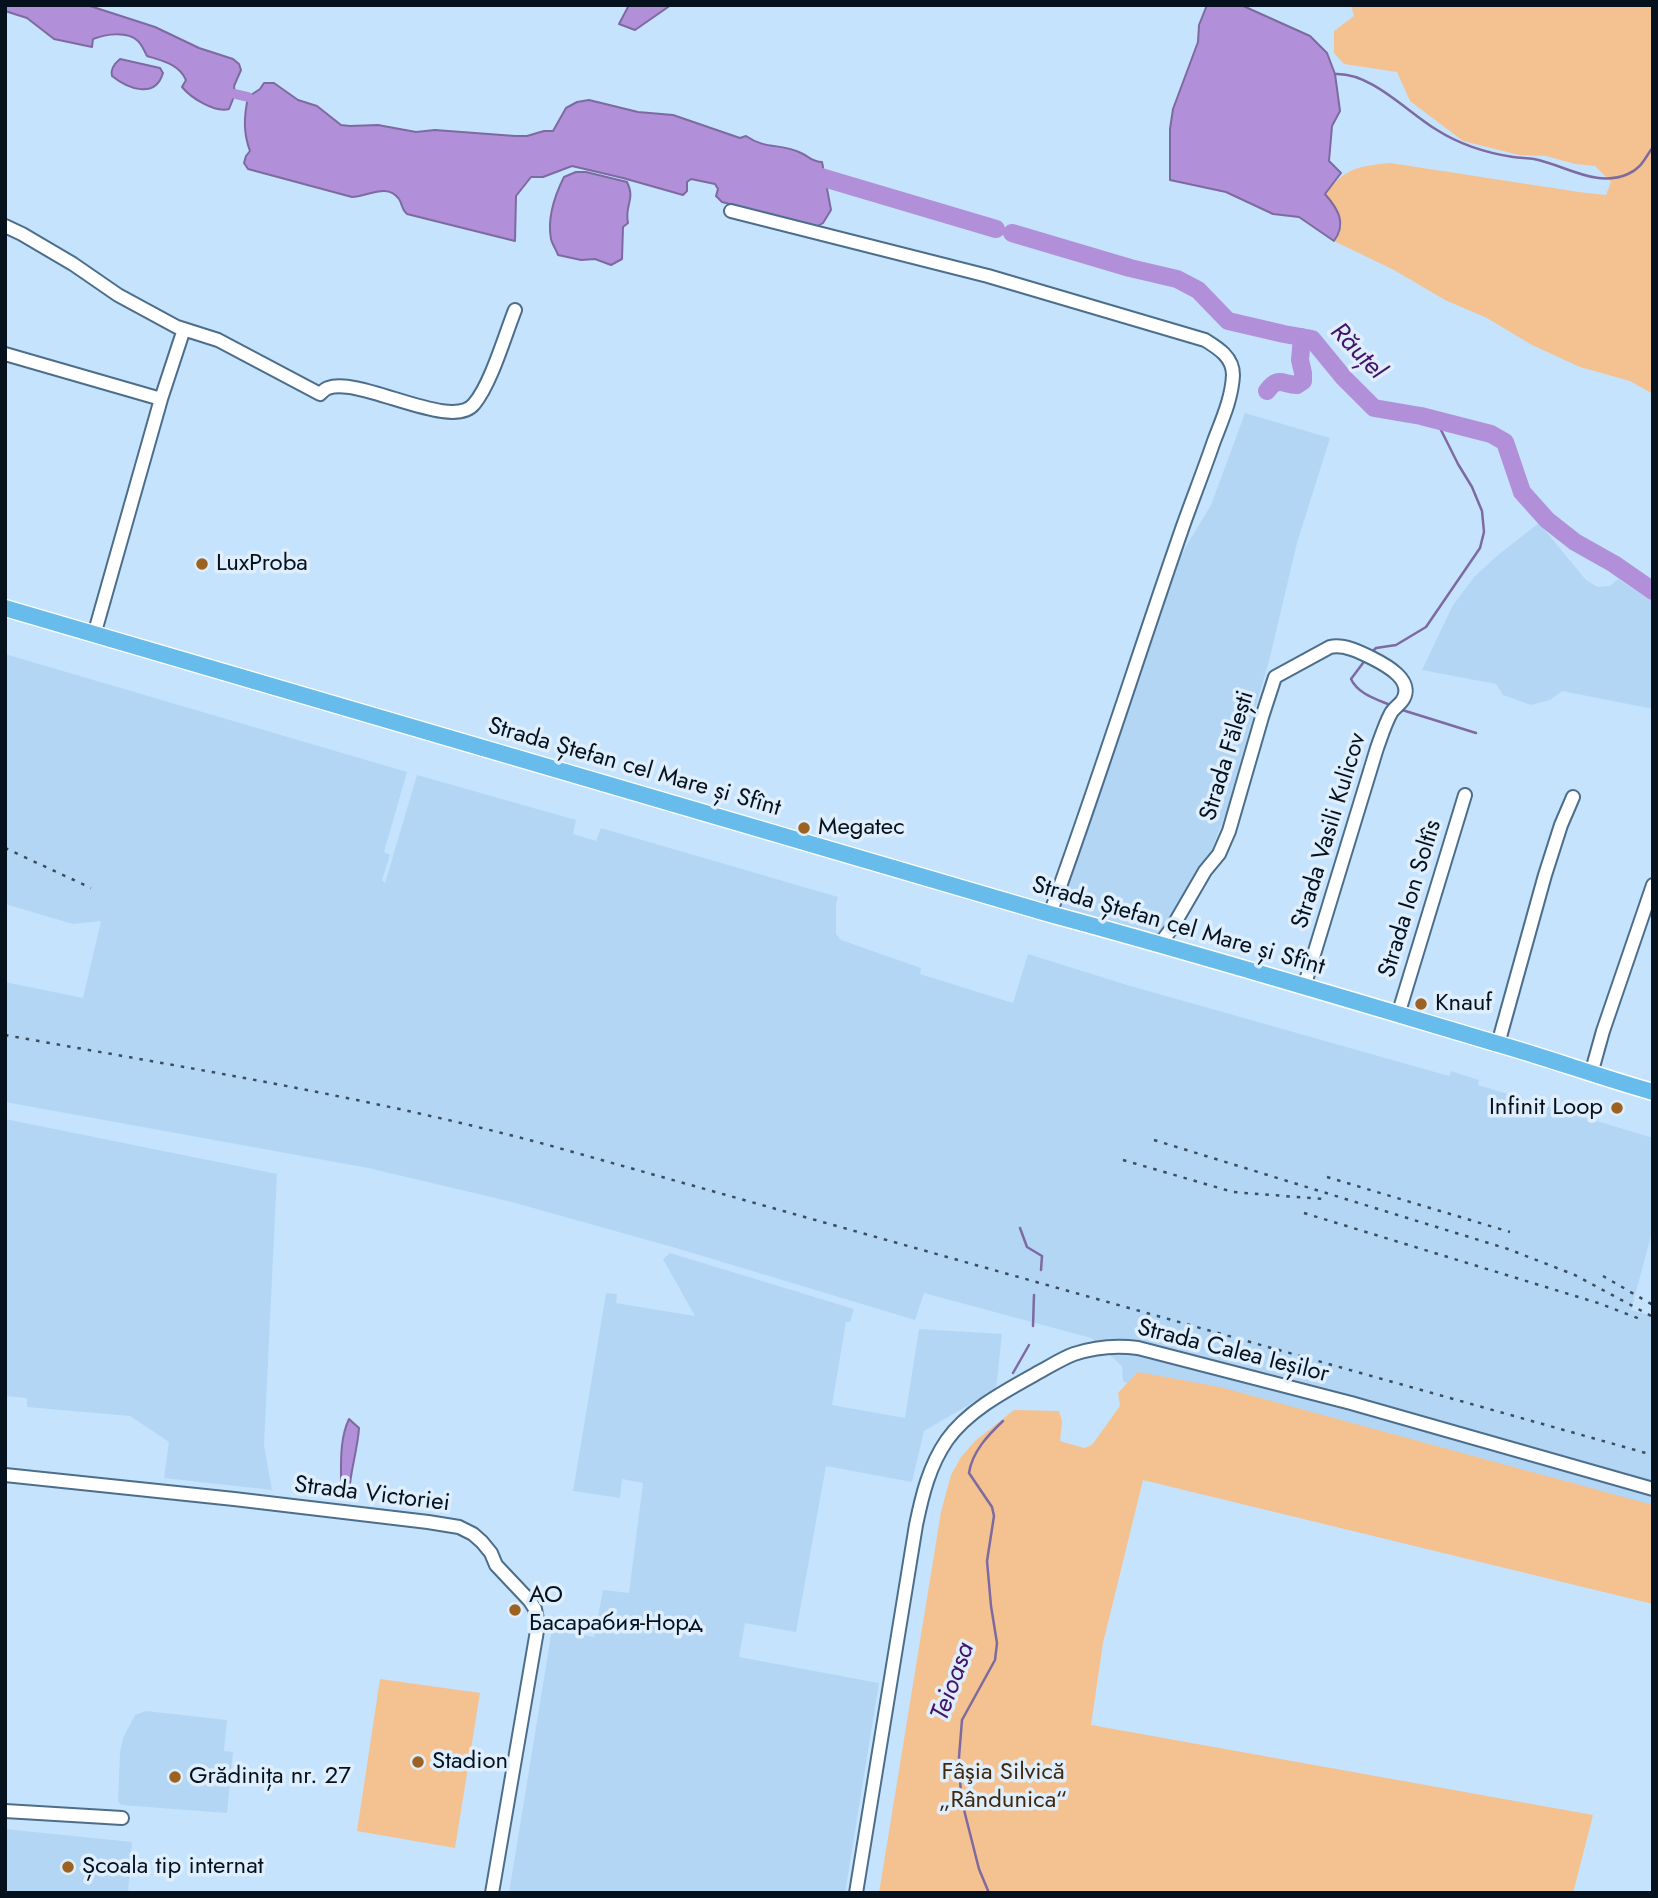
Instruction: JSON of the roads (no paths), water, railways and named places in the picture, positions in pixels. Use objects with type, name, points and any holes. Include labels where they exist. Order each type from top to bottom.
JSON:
[{"type":"main road","name":"Strada Ștefan cel Mare și Sfînt","points":[[5,608],[1304,987],[1653,1092]]},
{"type":"street","points":[[731,211],[988,276],[1205,340],[1219,348],[1229,359],[1233,371],[1231,391],[1223,416],[1050,914]]},
{"type":"street","points":[[5,226],[73,264],[118,295],[184,329],[218,340],[320,394],[327,388],[349,387],[429,408],[460,413],[468,410],[486,382],[514,310]]},
{"type":"street","points":[[94,635],[161,399],[184,329]]},
{"type":"street","points":[[5,354],[161,399]]},
{"type":"street","name":"Strada Fălești","points":[[1159,945],[1205,871],[1219,854],[1231,824],[1275,677],[1330,647],[1337,646],[1362,653],[1388,666],[1402,679],[1406,692]]},
{"type":"street","name":"Strada Vasili Kulicov","points":[[1304,987],[1377,748],[1392,712],[1406,692]]},
{"type":"street","name":"Strada Ion Soltîs","points":[[1398,1015],[1465,795]]},
{"type":"street","points":[[1498,1044],[1545,875],[1573,797]]},
{"type":"street","points":[[1591,1074],[1653,885]]},
{"type":"street","name":"Strada Calea Ieșilor","points":[[856,1893],[916,1525],[934,1462],[949,1437],[971,1416],[1016,1386],[1071,1355],[1108,1347],[1138,1348],[1351,1403],[1653,1489]]},
{"type":"street","name":"Strada Victoriei","points":[[5,1475],[429,1522],[459,1527],[473,1534],[491,1553],[496,1565],[530,1601],[535,1609],[538,1625],[492,1893]]},
{"type":"street","points":[[5,1811],[122,1818]]},
{"type":"waterway","points":[[1335,74],[1362,79],[1375,86],[1437,130],[1464,144],[1493,153],[1546,162],[1592,177],[1616,178],[1633,172],[1653,147]]},
{"type":"waterway","points":[[235,94],[248,97]]},
{"type":"waterway","name":"Răuțel","points":[[801,173],[996,229]]},
{"type":"waterway","name":"Răuțel","points":[[1012,233],[1177,279],[1198,290],[1228,321],[1312,339],[1344,378],[1374,408],[1421,416],[1491,434],[1505,442],[1522,492],[1547,520],[1575,542],[1614,564],[1653,591]]},
{"type":"waterway","name":"Teioasa","points":[[1267,391],[1277,382],[1297,385],[1303,381],[1300,360],[1302,337]]},
{"type":"waterway","points":[[1371,653],[1376,648],[1396,645],[1426,627],[1480,548],[1484,532],[1482,511],[1436,420]]},
{"type":"waterway","points":[[1366,659],[1351,679],[1363,692],[1390,705]]},
{"type":"waterway","points":[[1399,709],[1476,733]]},
{"type":"waterway","points":[[1020,1228],[1027,1247],[1042,1256],[1041,1270]]},
{"type":"waterway","points":[[1033,1326],[1034,1295]]},
{"type":"waterway","points":[[1013,1373],[1029,1345]]},
{"type":"waterway","name":"Teioasa","points":[[989,1893],[979,1869],[961,1798],[959,1757],[962,1720],[995,1660],[997,1643],[987,1561],[994,1516],[992,1507],[969,1473],[977,1451],[1003,1421]]},
{"type":"railway","points":[[5,848],[91,888]]},
{"type":"railway","points":[[5,1035],[278,1084],[414,1112],[548,1145],[1653,1455]]},
{"type":"railway","points":[[1154,1140],[1508,1249],[1575,1275],[1653,1317]]},
{"type":"railway","points":[[1123,1160],[1233,1192],[1323,1199]]},
{"type":"railway","points":[[1327,1177],[1510,1232]]},
{"type":"railway","points":[[1304,1213],[1598,1303],[1640,1319]]},
{"type":"railway","points":[[1603,1276],[1653,1305]]},
{"type":"place","name":"LuxProba","points":[[202,564]]},
{"type":"place","name":"Megatec","points":[[804,828]]},
{"type":"place","name":"Knauf","points":[[1421,1004]]},
{"type":"place","name":"Infinit Loop","points":[[1617,1108]]},
{"type":"place","name":"АО Басарабия-Норд","points":[[515,1610]]},
{"type":"place","name":"Stadion","points":[[418,1762]]},
{"type":"place","name":"Grădinița nr. 27","points":[[175,1777]]},
{"type":"place","name":"Școala tip internat","points":[[68,1867]]},
{"type":"park label","name":"Fâşia Silvică „Rândunica“","points":[[1003,1787]]}]
